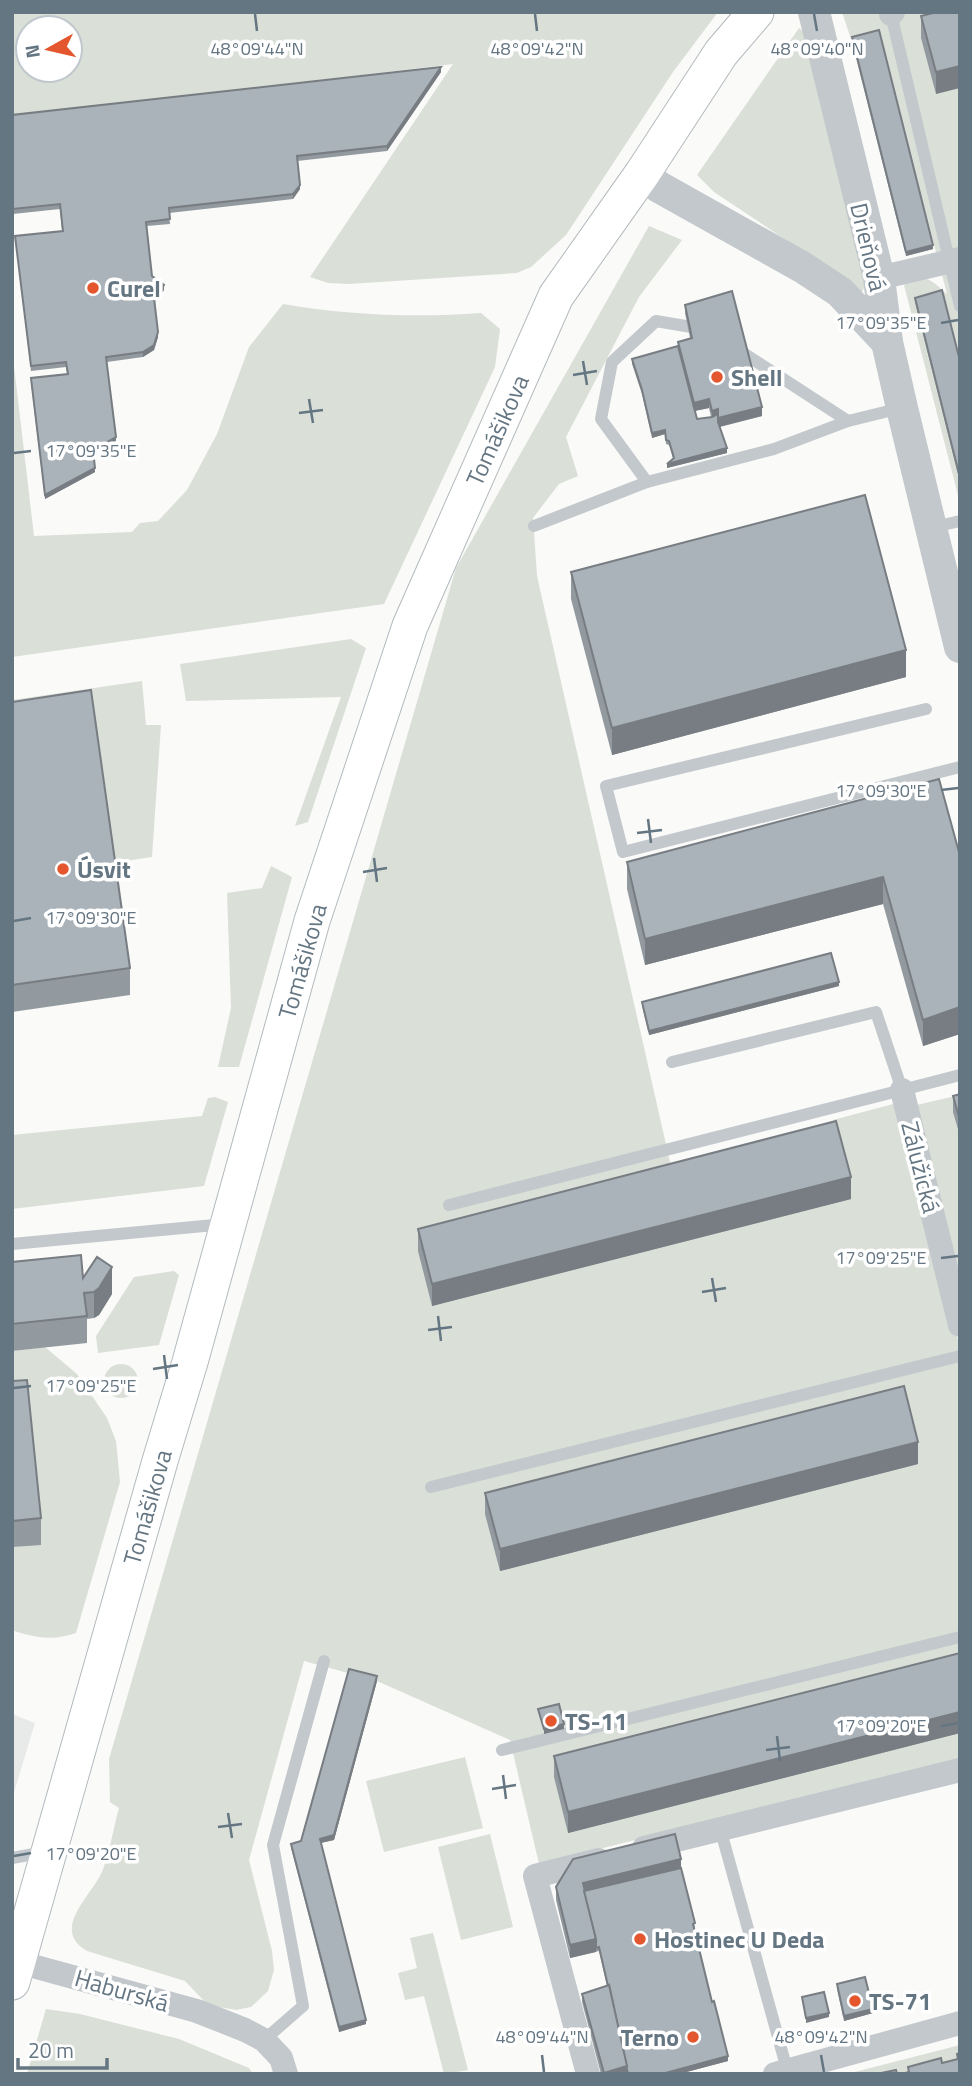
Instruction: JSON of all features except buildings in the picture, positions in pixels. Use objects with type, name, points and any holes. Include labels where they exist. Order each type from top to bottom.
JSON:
[{"type":"main road","name":"Tomášikova","points":[[14,1965],[229,1224],[312,921],[410,626],[556,296],[642,174],[721,54],[756,12]]},
{"type":"street","name":"Drieňová","points":[[814,12],[878,278],[887,342],[902,408],[945,525],[960,647]]},
{"type":"street","points":[[642,174],[659,187],[802,267],[840,292],[887,342]]},
{"type":"street","points":[[878,278],[954,260]]},
{"type":"street","name":"Zálužická","points":[[902,1090],[960,1325]]},
{"type":"street","points":[[588,2074],[535,1877],[720,1828],[960,1770]]},
{"type":"street","name":"Haburská","points":[[14,1965],[197,2011],[264,2040]]},
{"type":"street","points":[[784,2073],[960,2023]]},
{"type":"street","points":[[264,2040],[281,2058],[286,2074]]},
{"type":"lane","points":[[892,13],[954,260],[960,306]]},
{"type":"lane","points":[[648,482],[601,419],[612,362],[656,321],[707,330],[719,338]]},
{"type":"lane","points":[[731,345],[848,421]]},
{"type":"lane","points":[[534,526],[648,482],[774,449],[848,421],[902,408]]},
{"type":"lane","points":[[926,709],[606,786],[622,852],[960,767]]},
{"type":"lane","points":[[672,1062],[876,1012],[902,1090]]},
{"type":"lane","points":[[449,1205],[960,1075]]},
{"type":"lane","points":[[12,1244],[229,1224]]},
{"type":"lane","points":[[431,1487],[960,1356]]},
{"type":"lane","points":[[502,1751],[960,1637]]},
{"type":"lane","points":[[264,2040],[303,2006],[273,1845],[324,1661]]},
{"type":"lane","points":[[720,1828],[784,2073]]},
{"type":"lane","points":[[12,1858],[49,1851]]},
{"type":"shaded area","points":[[12,12],[718,12],[673,72],[566,235],[531,267],[517,273],[349,284],[328,283],[310,277],[453,64],[12,118]]},
{"type":"shaded area","points":[[842,12],[960,12],[960,503],[904,285],[917,279],[928,279],[947,294],[879,35],[852,42]]},
{"type":"shaded area","points":[[799,28],[806,34],[868,280],[861,294],[714,192],[697,175]]},
{"type":"shaded area","points":[[649,226],[682,240],[639,297],[566,437],[578,476],[559,484],[533,518],[537,576],[675,1184],[432,1306],[850,1199],[833,1120],[897,1103],[960,1348],[960,1759],[539,1864],[510,1740],[377,1681],[304,1661],[249,1860],[272,1951],[274,1970],[268,1991],[251,2007],[236,2010],[219,2007],[207,2004],[185,1981],[87,1951],[77,1943],[72,1933],[76,1913],[102,1872],[119,1808],[110,1802],[109,1759],[456,568]]},
{"type":"shaded area","points":[[283,304],[381,314],[481,313],[500,329],[495,367],[384,604],[12,657],[12,349],[34,536],[132,532],[140,523],[158,521],[187,490],[217,434],[249,347]]},
{"type":"shaded area","points":[[351,639],[366,648],[308,822],[295,826],[341,697],[186,701],[180,664]]},
{"type":"shaded area","points":[[142,681],[146,725],[161,725],[152,857],[112,863],[12,728],[12,700]]},
{"type":"shaded area","points":[[271,866],[292,877],[239,1067],[218,1067],[231,1008],[227,893],[262,888]]},
{"type":"shaded area","points":[[960,1095],[960,1303],[912,1106]]},
{"type":"shaded area","points":[[215,1097],[228,1102],[204,1186],[12,1209],[12,1135],[202,1116],[208,1098]]},
{"type":"shaded area","points":[[174,1271],[179,1275],[159,1345],[98,1353],[96,1336],[134,1277]]},
{"type":"shaded area","points":[[45,1347],[77,1374],[107,1418],[116,1441],[120,1482],[76,1633],[52,1638],[36,1637],[12,1630],[13,1547],[41,1544],[12,1403],[12,1351]]},
{"type":"shaded area","points":[[121,1364],[133,1369],[138,1381],[133,1393],[121,1398],[109,1393],[104,1381],[109,1369]]},
{"type":"shaded area","points":[[12,1714],[35,1723],[12,1799]]},
{"type":"shaded area","points":[[465,1757],[483,1828],[384,1852],[366,1781]]},
{"type":"shaded area","points":[[490,1834],[513,1927],[461,1940],[438,1847]]},
{"type":"shaded area","points":[[433,1933],[468,2070],[444,2074],[424,1996],[405,2000],[398,1973],[417,1968],[410,1938]]},
{"type":"shaded area","points":[[46,2009],[80,2014],[179,2039],[249,2068],[253,2074],[27,2074]]},
{"type":"shaded area","points":[[960,2045],[960,2074],[847,2074]]},
{"type":"place","name":"Curel","points":[[93,288]]},
{"type":"place","name":"Shell","points":[[717,377]]},
{"type":"place","name":"Úsvit","points":[[63,869]]},
{"type":"place","name":"TS-11","points":[[551,1721]]},
{"type":"place","name":"Hostinec U Deda","points":[[640,1939]]},
{"type":"place","name":"TS-71","points":[[855,2001]]},
{"type":"place","name":"Terno","points":[[693,2037]]}]
